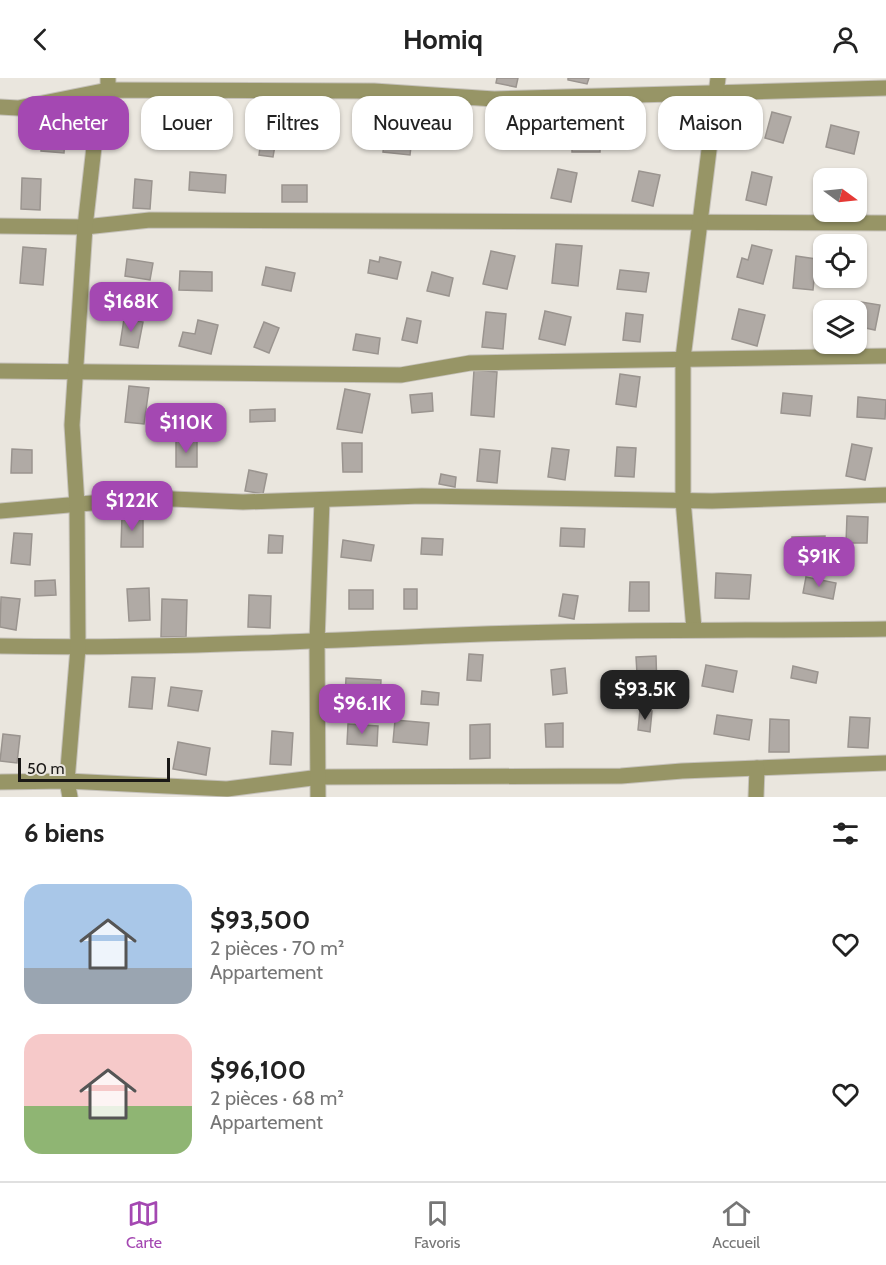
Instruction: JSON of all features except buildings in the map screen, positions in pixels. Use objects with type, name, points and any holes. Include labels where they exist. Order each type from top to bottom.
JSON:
[{"type":"street","points":[[694,629],[683,500],[683,358],[718,78]]},
{"type":"street","points":[[70,797],[68,781],[78,648],[77,505],[72,425],[85,227],[96,129],[108,84]]},
{"type":"street","points":[[0,107],[18,108],[108,84],[374,91],[494,99],[717,95],[886,88]]},
{"type":"street","points":[[0,226],[85,227],[150,220],[886,223]]},
{"type":"street","points":[[0,371],[401,375],[470,363],[886,356]]},
{"type":"street","points":[[0,511],[149,498],[243,502],[422,496],[683,500],[886,495]]},
{"type":"street","points":[[318,797],[320,777],[317,642],[322,500]]},
{"type":"street","points":[[0,646],[78,648],[694,629],[886,629]]},
{"type":"street","points":[[0,782],[68,781],[227,789],[320,777],[621,776],[757,768],[886,764]]},
{"type":"street","points":[[756,797],[757,768]]}]
